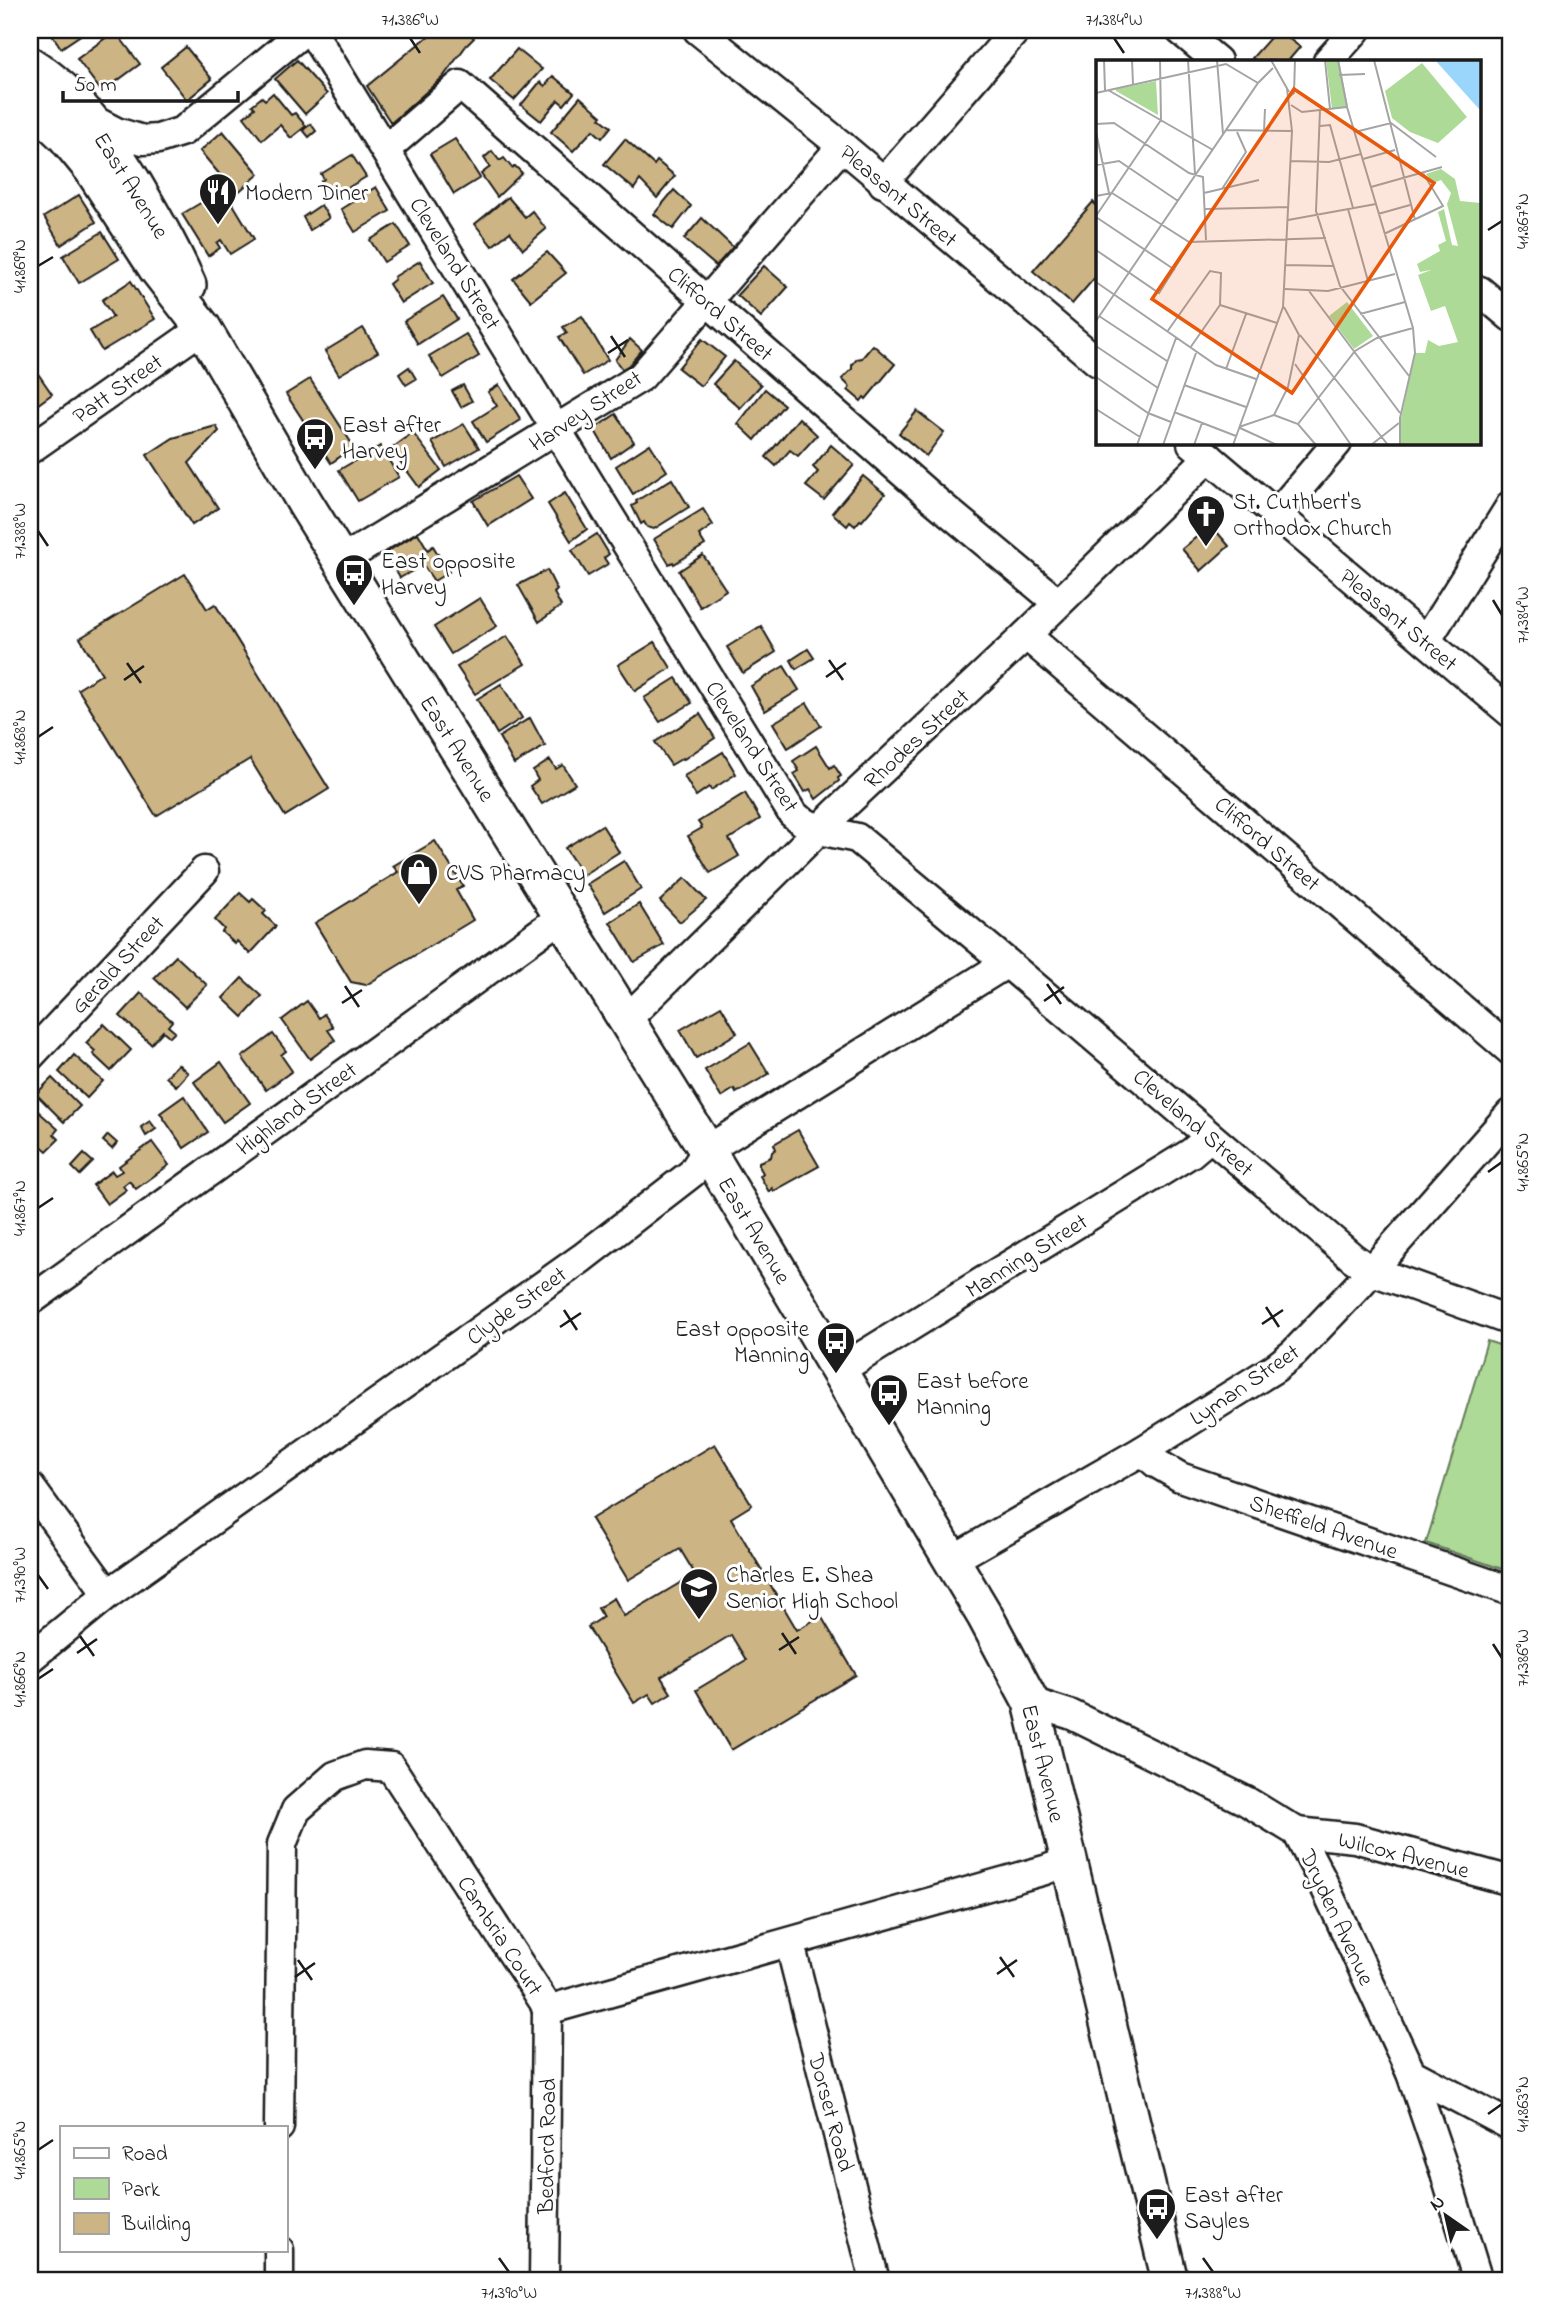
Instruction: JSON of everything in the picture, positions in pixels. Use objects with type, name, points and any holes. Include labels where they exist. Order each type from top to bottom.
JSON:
[{"type":"main road","name":"East Avenue","points":[[30,65],[62,88],[92,169],[157,269],[203,328],[341,561],[707,1150],[985,1616],[1031,1702],[1170,2281]]},
{"type":"main road","name":"East Avenue","points":[[30,103],[77,127]]},
{"type":"street","points":[[77,127],[116,132],[143,140],[158,139],[183,131],[305,30]]},
{"type":"street","name":"Cleveland Street","points":[[311,30],[787,805],[800,820],[820,830],[857,838],[1370,1270],[1511,1321]]},
{"type":"street","name":"Pleasant Street","points":[[698,30],[842,146],[883,183],[1093,346]]},
{"type":"street","points":[[883,183],[1016,30]]},
{"type":"street","points":[[1180,30],[1216,60]]},
{"type":"street","points":[[1329,60],[1356,30]]},
{"type":"street","name":"Clifford Street","points":[[386,149],[460,85],[932,498],[1058,603]]},
{"type":"street","name":"Harvey Street","points":[[341,561],[641,377],[842,146]]},
{"type":"street","points":[[1482,293],[1511,317]]},
{"type":"street","name":"Patt Street","points":[[30,449],[203,328]]},
{"type":"street","points":[[1276,515],[1336,444]]},
{"type":"street","name":"Pleasant Street","points":[[1200,450],[1511,713]]},
{"type":"street","name":"Rhodes Street","points":[[626,1020],[820,830],[1026,635],[1200,450]]},
{"type":"street","points":[[1426,641],[1511,505]]},
{"type":"street","name":"Clifford Street","points":[[1026,635],[1511,1051]]},
{"type":"street","name":"Gerald Street","points":[[30,1056],[204,871]]},
{"type":"street","name":"Highland Street","points":[[30,1301],[563,916]]},
{"type":"street","name":"Clyde Street","points":[[30,1658],[108,1594],[582,1258],[692,1173],[707,1150],[1007,963]]},
{"type":"street","name":"Lyman Street","points":[[952,1560],[1142,1451],[1275,1368],[1294,1353],[1359,1286],[1370,1270],[1511,1113]]},
{"type":"street","name":"Manning Street","points":[[838,1371],[1191,1153],[1210,1136]]},
{"type":"street","name":"Sheffield Avenue","points":[[1142,1451],[1180,1477],[1511,1591]]},
{"type":"street","points":[[30,1488],[108,1594]]},
{"type":"street","name":"Dryden Avenue","points":[[1031,1702],[1072,1715],[1247,1801],[1297,1832],[1411,2073],[1478,2281]]},
{"type":"street","name":"Cambria Court","points":[[279,2126],[282,1844],[296,1810],[335,1776],[366,1765],[391,1767],[547,2010],[790,1944],[1068,1861]]},
{"type":"street","name":"Wilcox Avenue","points":[[1297,1832],[1355,1838],[1511,1881]]},
{"type":"street","name":"Dorset Road","points":[[790,1944],[874,2281]]},
{"type":"street","name":"Bedford Road","points":[[544,2281],[547,2010]]},
{"type":"street","points":[[1411,2073],[1511,2126]]},
{"type":"street","points":[[279,2252],[279,2281]]},
{"type":"green space","points":[[1487,1341],[1511,1349],[1511,1572],[1426,1543]]},
{"type":"building","points":[[49,30],[88,30],[61,48]]},
{"type":"building","points":[[436,30],[467,30],[474,38],[443,77],[391,123],[367,86]]},
{"type":"building","points":[[1277,30],[1300,47],[1289,60],[1252,58]]},
{"type":"building","points":[[115,31],[140,64],[102,92],[77,59]]},
{"type":"building","points":[[186,47],[212,79],[187,100],[161,67]]},
{"type":"building","points":[[517,49],[542,69],[514,100],[490,80]]},
{"type":"building","points":[[297,60],[327,94],[305,114],[275,79]]},
{"type":"building","points":[[553,76],[574,93],[564,105],[558,100],[541,121],[521,105],[540,82],[545,86]]},
{"type":"building","points":[[273,93],[291,115],[295,113],[306,126],[291,138],[280,125],[262,140],[244,117],[255,108],[252,105],[262,97],[265,100]]},
{"type":"building","points":[[580,97],[611,127],[602,138],[593,130],[573,151],[551,132]]},
{"type":"building","points":[[311,124],[316,131],[309,137],[303,130]]},
{"type":"building","points":[[223,131],[259,174],[236,194],[200,151]]},
{"type":"building","points":[[455,139],[480,178],[454,194],[430,154]]},
{"type":"building","points":[[625,139],[654,165],[657,161],[675,176],[657,198],[640,180],[634,189],[604,164]]},
{"type":"building","points":[[492,151],[499,160],[504,158],[512,168],[515,166],[522,173],[497,197],[481,174],[490,167],[484,158]]},
{"type":"building","points":[[352,155],[366,177],[334,196],[332,193],[330,195],[321,181],[324,179],[321,174]]},
{"type":"building","points":[[376,187],[390,211],[355,232],[341,209]]},
{"type":"building","name":"Modern Diner","points":[[224,189],[254,239],[230,254],[221,240],[217,243],[220,248],[208,256],[182,214]]},
{"type":"building","points":[[674,190],[691,206],[673,229],[654,214]]},
{"type":"building","points":[[79,195],[96,222],[61,245],[44,217]]},
{"type":"building","points":[[508,197],[525,217],[532,211],[546,229],[523,249],[510,232],[492,246],[475,224]]},
{"type":"building","points":[[1093,202],[1096,205],[1096,276],[1072,304],[1033,271]]},
{"type":"building","points":[[321,205],[329,218],[310,230],[303,217]]},
{"type":"building","points":[[702,218],[733,247],[716,266],[684,239]]},
{"type":"building","points":[[396,224],[410,246],[384,262],[370,240]]},
{"type":"building","points":[[102,232],[119,259],[79,283],[63,256]]},
{"type":"building","points":[[547,252],[566,273],[531,301],[513,279]]},
{"type":"building","points":[[420,261],[433,283],[401,303],[389,284],[394,277]]},
{"type":"building","points":[[764,266],[788,287],[761,317],[737,295]]},
{"type":"building","points":[[131,281],[155,319],[102,351],[90,331],[113,317],[102,300]]},
{"type":"building","points":[[443,297],[457,319],[418,344],[404,321]]},
{"type":"building","points":[[582,316],[608,360],[583,375],[559,337],[567,333],[563,327]]},
{"type":"building","points":[[363,328],[378,352],[339,375],[325,351]]},
{"type":"building","points":[[466,334],[479,356],[443,378],[429,356]]},
{"type":"building","points":[[630,339],[642,350],[622,369],[615,360]]},
{"type":"building","points":[[702,339],[725,357],[701,386],[678,368]]},
{"type":"building","points":[[873,345],[895,364],[866,399],[864,397],[861,401],[848,390],[850,387],[842,379],[857,359],[862,358]]},
{"type":"building","points":[[734,361],[761,385],[740,408],[713,384]]},
{"type":"building","points":[[30,362],[52,394],[30,410]]},
{"type":"building","points":[[409,367],[416,379],[406,385],[399,374]]},
{"type":"building","points":[[310,379],[354,447],[331,463],[286,394]]},
{"type":"building","points":[[463,385],[472,401],[461,407],[452,391]]},
{"type":"building","points":[[499,385],[521,420],[486,442],[473,421],[497,406],[488,392]]},
{"type":"building","points":[[765,389],[784,405],[755,440],[738,424]]},
{"type":"building","points":[[917,411],[944,432],[926,456],[899,433]]},
{"type":"building","points":[[616,414],[634,442],[611,458],[594,429]]},
{"type":"building","points":[[799,418],[817,435],[798,456],[790,450],[776,466],[766,457]]},
{"type":"building","points":[[464,424],[479,448],[446,467],[432,442]]},
{"type":"building","points":[[216,426],[219,431],[189,463],[218,508],[192,525],[147,455],[173,438]]},
{"type":"building","points":[[413,433],[441,470],[419,487],[391,449]]},
{"type":"building","points":[[650,444],[667,471],[633,494],[616,466]]},
{"type":"building","points":[[831,445],[854,465],[824,500],[806,486],[818,472],[813,467]]},
{"type":"building","points":[[380,446],[399,477],[358,501],[339,470]]},
{"type":"building","points":[[516,476],[531,499],[488,526],[473,501]]},
{"type":"building","points":[[863,476],[885,494],[862,521],[855,526],[850,522],[847,526],[832,513]]},
{"type":"building","points":[[672,479],[689,507],[654,529],[647,527],[644,522],[641,524],[632,506]]},
{"type":"building","points":[[565,493],[587,529],[571,541],[548,504]]},
{"type":"building","points":[[703,509],[713,525],[699,535],[705,545],[674,564],[669,564],[654,539]]},
{"type":"building","name":"St. Cuthbert's Orthodox Church","points":[[1211,525],[1229,546],[1201,571],[1182,549]]},
{"type":"building","points":[[418,533],[428,550],[433,546],[449,572],[434,581],[423,565],[400,578],[385,553]]},
{"type":"building","points":[[597,534],[609,554],[604,558],[608,564],[588,576],[572,550]]},
{"type":"building","points":[[703,555],[726,590],[700,607],[679,571]]},
{"type":"building","points":[[547,570],[561,606],[539,622],[518,585]]},
{"type":"building","points":[[185,574],[207,609],[215,604],[329,789],[285,816],[250,759],[156,816],[78,689],[102,674],[80,638]]},
{"type":"building","points":[[480,598],[497,626],[451,654],[434,627]]},
{"type":"building","points":[[761,626],[776,652],[743,673],[727,647]]},
{"type":"building","points":[[507,636],[525,664],[475,694],[457,667]]},
{"type":"building","points":[[655,642],[671,668],[635,691],[618,665]]},
{"type":"building","points":[[808,649],[814,658],[796,669],[791,660]]},
{"type":"building","points":[[784,666],[799,690],[765,711],[751,686]]},
{"type":"building","points":[[676,678],[692,703],[660,722],[644,698]]},
{"type":"building","points":[[501,684],[522,718],[497,734],[477,699]]},
{"type":"building","points":[[807,703],[821,726],[788,748],[773,723]]},
{"type":"building","points":[[700,714],[715,738],[671,765],[655,742]]},
{"type":"building","points":[[530,718],[545,746],[514,764],[499,737]]},
{"type":"building","points":[[816,746],[830,768],[834,765],[841,776],[839,781],[816,799],[810,789],[805,792],[794,774],[799,771],[793,761]]},
{"type":"building","points":[[723,752],[736,774],[696,796],[684,776]]},
{"type":"building","points":[[550,760],[556,769],[563,765],[575,784],[542,804],[530,786],[538,780],[533,771]]},
{"type":"building","points":[[745,793],[760,819],[729,839],[739,856],[710,873],[688,836],[702,828],[698,822]]},
{"type":"building","points":[[602,825],[619,852],[583,875],[565,848]]},
{"type":"building","points":[[435,841],[463,886],[456,890],[473,920],[366,985],[351,982],[315,923],[398,872],[393,866]]},
{"type":"building","points":[[624,861],[641,889],[605,912],[587,884]]},
{"type":"building","points":[[685,878],[706,900],[680,922],[660,901]]},
{"type":"building","points":[[240,893],[250,902],[253,899],[266,911],[263,914],[276,926],[250,954],[237,941],[235,944],[222,932],[224,929],[215,920]]},
{"type":"building","points":[[639,904],[664,945],[634,962],[610,922]]},
{"type":"building","points":[[176,956],[207,985],[185,1007],[154,978]]},
{"type":"building","points":[[242,978],[262,996],[243,1017],[223,998]]},
{"type":"building","points":[[141,993],[172,1021],[168,1026],[175,1032],[170,1037],[163,1031],[151,1044],[120,1016]]},
{"type":"building","points":[[307,1001],[319,1018],[324,1014],[333,1027],[328,1030],[335,1040],[310,1059],[282,1020]]},
{"type":"building","points":[[721,1006],[737,1033],[696,1058],[680,1030]]},
{"type":"building","points":[[104,1024],[131,1050],[111,1071],[93,1054],[95,1051],[86,1043]]},
{"type":"building","points":[[273,1034],[286,1051],[281,1055],[292,1071],[266,1090],[242,1057]]},
{"type":"building","points":[[750,1043],[769,1074],[736,1093],[734,1089],[721,1097],[705,1070]]},
{"type":"building","points":[[74,1055],[103,1081],[87,1098],[59,1072]]},
{"type":"building","points":[[221,1062],[250,1103],[223,1122],[194,1082]]},
{"type":"building","points":[[178,1064],[188,1073],[176,1086],[166,1077]]},
{"type":"building","points":[[52,1078],[80,1106],[64,1122],[36,1094]]},
{"type":"building","points":[[184,1096],[208,1132],[184,1148],[160,1113]]},
{"type":"building","points":[[30,1104],[58,1129],[54,1134],[59,1139],[47,1151],[30,1136]]},
{"type":"building","points":[[150,1121],[156,1129],[146,1136],[141,1127]]},
{"type":"building","points":[[798,1130],[819,1166],[774,1191],[772,1188],[769,1192],[760,1176],[763,1173],[759,1162],[771,1157],[776,1149],[774,1144]]},
{"type":"building","points":[[108,1135],[117,1143],[112,1149],[103,1141]]},
{"type":"building","points":[[152,1142],[169,1165],[136,1189],[129,1181],[123,1186],[126,1190],[107,1204],[93,1185],[112,1171],[115,1175],[122,1171],[119,1166]]},
{"type":"building","points":[[84,1154],[93,1162],[80,1175],[72,1167]]},
{"type":"building","points":[[715,1444],[752,1505],[731,1518],[797,1630],[821,1616],[856,1675],[731,1750],[696,1690],[746,1660],[731,1635],[661,1677],[671,1693],[655,1703],[649,1694],[634,1703],[588,1627],[603,1617],[598,1608],[614,1598],[624,1616],[695,1574],[680,1549],[628,1580],[591,1519]]},
{"type":"place","name":"Modern Diner","points":[[218,226]]},
{"type":"place","name":"East after Harvey","points":[[315,471]]},
{"type":"place","name":"St. Cuthbert's Orthodox Church","points":[[1206,548]]},
{"type":"place","name":"East opposite Harvey","points":[[354,607]]},
{"type":"place","name":"CVS Pharmacy","points":[[419,906]]},
{"type":"place","name":"East opposite Manning","points":[[836,1375]]},
{"type":"place","name":"East before Manning","points":[[889,1427]]},
{"type":"place","name":"Charles E. Shea Senior High School","points":[[699,1621]]},
{"type":"place","name":"East after Sayles","points":[[1157,2241]]}]
